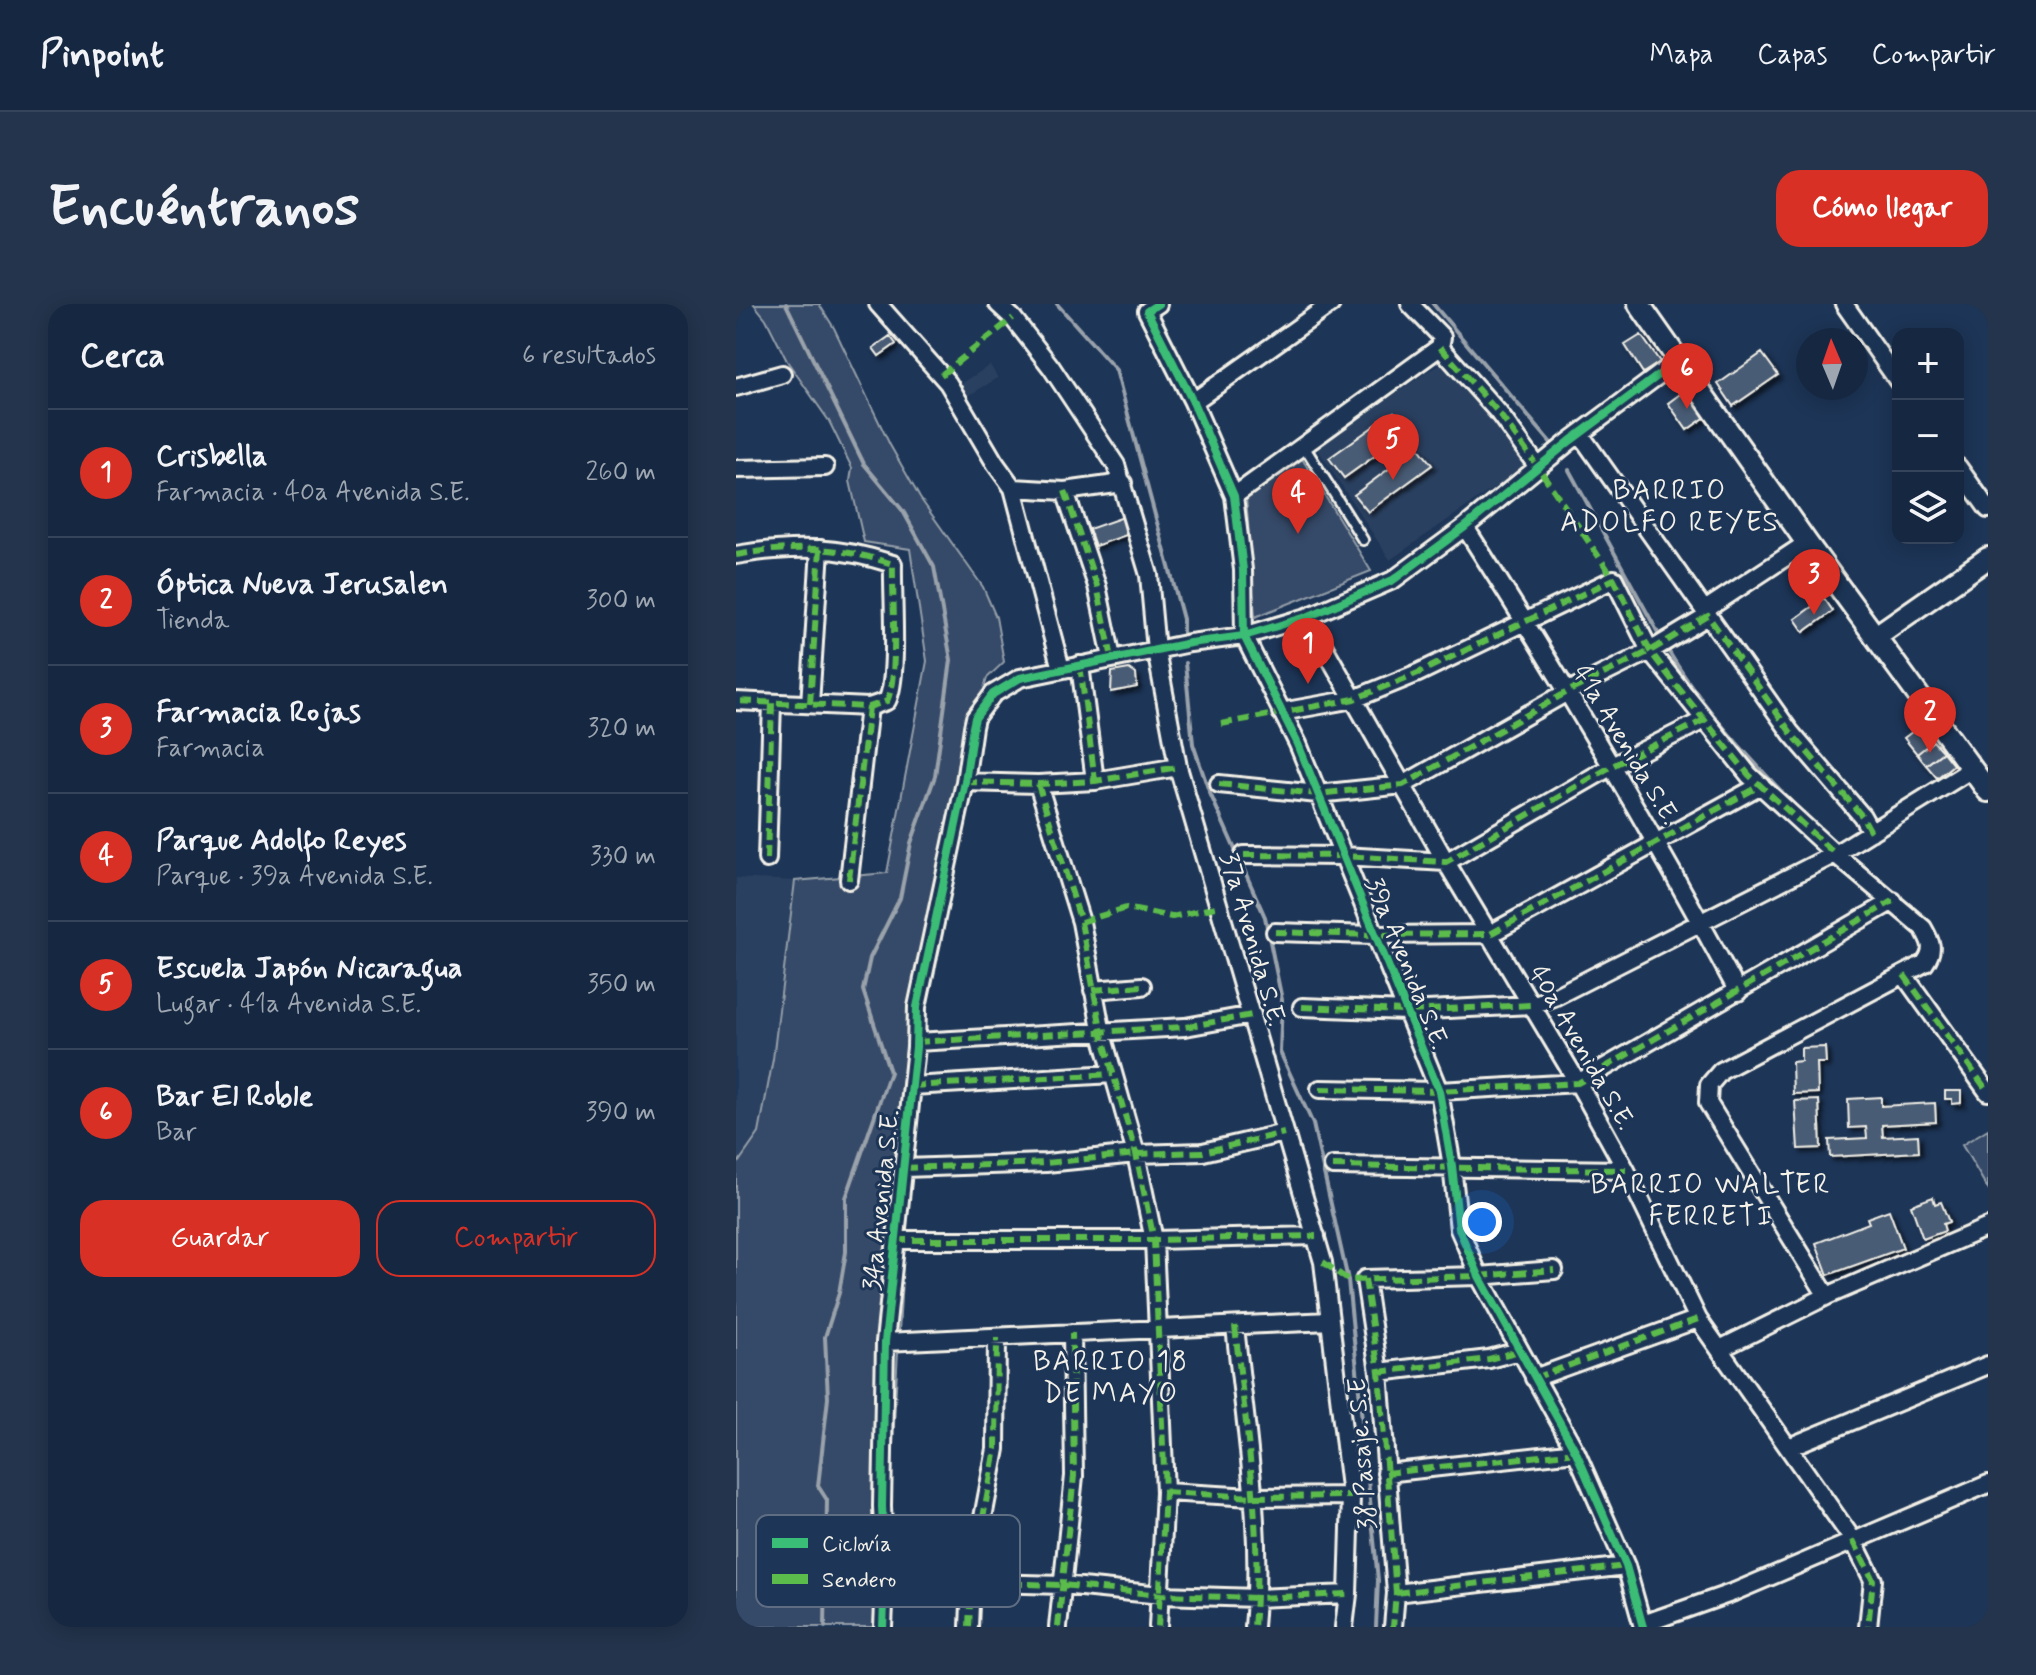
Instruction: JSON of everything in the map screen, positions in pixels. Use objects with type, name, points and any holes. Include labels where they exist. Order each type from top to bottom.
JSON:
[{"type":"street","points":[[878,304],[948,383],[1013,488],[1061,669]]},
{"type":"street","name":"37a Avenida S.E.","points":[[998,304],[1013,318],[1051,367],[1116,465],[1149,575],[1156,650],[1178,767],[1323,1262],[1351,1496],[1344,1627]]},
{"type":"street","points":[[1193,402],[1331,304]]},
{"type":"street","points":[[1234,496],[1440,347],[1442,337],[1410,304]]},
{"type":"street","points":[[1639,304],[1807,543],[1988,791]]},
{"type":"street","points":[[1844,304],[1892,372]]},
{"type":"street","name":"39a Avenida S.E.","points":[[1152,308],[1234,496],[1243,570],[1244,636],[1298,744],[1439,1091],[1459,1229],[1479,1276],[1576,1452],[1626,1566],[1643,1625]]},
{"type":"street","points":[[1440,347],[1498,412],[1538,467]]},
{"type":"street","name":"34a Avenida S.E.","points":[[882,1515],[885,1342],[912,1086],[917,1007],[965,782],[975,718],[993,694],[1020,678],[1183,644],[1244,636],[1307,617],[1393,580],[1679,360]]},
{"type":"street","points":[[736,387],[782,374]]},
{"type":"street","points":[[1580,434],[1791,733],[1862,816],[1871,832]]},
{"type":"street","points":[[736,469],[825,467]]},
{"type":"street","points":[[1962,472],[1988,509]]},
{"type":"street","points":[[1013,488],[1065,491],[1123,483]]},
{"type":"street","points":[[1065,491],[1097,586],[1112,658]]},
{"type":"street","name":"41a Avenida S.E.","points":[[1465,527],[1569,691],[1738,992]]},
{"type":"street","points":[[1219,784],[1318,794],[1403,785],[1569,691],[1650,651],[1807,543]]},
{"type":"street","points":[[736,555],[776,548],[820,549],[856,553],[893,564],[892,691],[887,701],[869,707],[736,701]]},
{"type":"street","points":[[810,704],[820,549]]},
{"type":"street","points":[[1876,636],[1988,558]]},
{"type":"street","points":[[1281,712],[1354,699],[1418,673],[1614,579],[1650,651],[1704,720],[1761,785],[1835,854],[1923,928],[1931,941],[1932,953],[1925,963],[1721,1071],[1709,1085],[1708,1103],[1827,1296]]},
{"type":"street","name":"40a Avenida S.E.","points":[[1307,617],[1446,862],[1578,1083],[1626,1170],[1698,1319],[1853,1540],[1873,1580],[1868,1627]]},
{"type":"street","points":[[1080,665],[1095,781]]},
{"type":"street","points":[[767,859],[772,703]]},
{"type":"street","points":[[849,880],[869,707]]},
{"type":"street","points":[[1244,855],[1343,856],[1446,862],[1612,766],[1704,720]]},
{"type":"street","points":[[965,782],[1038,784],[1095,781],[1178,767]]},
{"type":"street","points":[[1302,1007],[1406,1011],[1532,1005],[1554,997],[1835,854],[1972,769]]},
{"type":"street","points":[[1038,784],[1081,922],[1102,1034],[1136,1154],[1154,1240],[1165,1492],[1158,1627]]},
{"type":"street","points":[[1275,932],[1490,934],[1761,785]]},
{"type":"street","points":[[1320,1089],[1439,1091],[1578,1083],[1893,901]]},
{"type":"street","points":[[1904,975],[1988,1092]]},
{"type":"street","points":[[1093,990],[1142,986]]},
{"type":"street","points":[[916,1042],[985,1036],[1102,1034],[1185,1027],[1252,1015]]},
{"type":"street","points":[[912,1086],[1113,1074]]},
{"type":"street","points":[[904,1168],[1046,1163],[1136,1154],[1203,1152],[1284,1133]]},
{"type":"street","points":[[1333,1166],[1626,1170]]},
{"type":"street","points":[[1720,1349],[1827,1296],[1988,1227]]},
{"type":"street","points":[[895,1240],[1154,1240],[1316,1236]]},
{"type":"street","points":[[1479,1276],[1554,1270]]},
{"type":"street","name":"38 Pasaje. S.E","points":[[1393,1627],[1396,1593],[1379,1372],[1365,1279],[1479,1276]]},
{"type":"street","points":[[1534,1378],[1698,1319]]},
{"type":"street","points":[[885,1342],[1329,1321]]},
{"type":"street","points":[[1235,1326],[1253,1497],[1257,1598],[1254,1627]]},
{"type":"street","points":[[1058,1627],[1074,1476],[1072,1333]]},
{"type":"street","points":[[984,1515],[996,1449],[997,1338]]},
{"type":"street","points":[[1379,1372],[1489,1359],[1519,1351]]},
{"type":"street","points":[[1789,1447],[1988,1365]]},
{"type":"street","points":[[1386,1473],[1576,1452]]},
{"type":"street","points":[[1643,1625],[1734,1592],[1988,1484]]},
{"type":"street","points":[[1165,1492],[1253,1497],[1351,1496]]},
{"type":"street","points":[[1396,1593],[1626,1566]]},
{"type":"street","points":[[1020,1583],[1161,1595],[1257,1598],[1348,1594]]},
{"type":"street","name":"34a Avenida S.E.","points":[[883,1627],[884,1607]]},
{"type":"street","points":[[969,1627],[970,1607]]},
{"type":"lane","points":[[1304,446],[1363,540]]},
{"type":"shaded area","points":[[754,304],[819,304],[920,498],[983,587],[996,617],[1004,662],[987,678],[973,727],[917,1007],[912,1086],[912,1169],[904,1240],[889,1515],[756,1515],[756,1607],[884,1607],[883,1627],[736,1627],[736,1166],[759,1133],[773,1059],[795,881],[887,873],[927,661],[910,549],[864,542],[850,481],[852,468],[829,421],[787,361],[766,319]]},
{"type":"shaded area","points":[[1446,363],[1528,464],[1390,560],[1317,448],[1430,370]]},
{"type":"shaded area","points":[[990,365],[998,378],[961,400],[955,388]]},
{"type":"shaded area","points":[[1301,457],[1371,571],[1255,617],[1246,497]]},
{"type":"shaded area","points":[[736,878],[795,881],[773,1059],[736,1247]]},
{"type":"shaded area","points":[[1988,1129],[1988,1189],[1962,1145]]},
{"type":"building","points":[[1641,335],[1660,362],[1643,373],[1625,345]]},
{"type":"building","points":[[890,336],[896,344],[879,356],[873,348]]},
{"type":"building","points":[[1762,353],[1778,375],[1733,406],[1718,384]]},
{"type":"building","points":[[1687,389],[1707,416],[1687,430],[1668,403]]},
{"type":"building","points":[[1394,412],[1408,432],[1344,478],[1329,458]]},
{"type":"building","points":[[1418,447],[1432,465],[1368,512],[1354,495]]},
{"type":"building","points":[[1129,515],[1135,532],[1095,546],[1089,529]]},
{"type":"building","points":[[1824,598],[1833,611],[1804,632],[1795,619]]},
{"type":"building","points":[[1129,669],[1136,674],[1137,687],[1111,692],[1112,672]]},
{"type":"building","points":[[1921,725],[1933,741],[1917,754],[1904,738]]},
{"type":"building","points":[[1933,741],[1943,752],[1926,765],[1917,754]]},
{"type":"building","points":[[1943,752],[1953,765],[1937,778],[1926,765]]},
{"type":"building","points":[[1825,1047],[1826,1063],[1817,1063],[1818,1093],[1793,1094],[1792,1062],[1801,1061],[1801,1048]]},
{"type":"building","points":[[1945,1091],[1961,1091],[1961,1103],[1952,1104],[1952,1099],[1945,1099]]},
{"type":"building","points":[[1881,1097],[1881,1106],[1935,1103],[1936,1122],[1882,1125],[1883,1137],[1918,1135],[1919,1152],[1830,1157],[1829,1140],[1867,1138],[1866,1127],[1849,1128],[1848,1099]]},
{"type":"building","points":[[1819,1100],[1821,1148],[1798,1149],[1795,1101]]},
{"type":"building","points":[[1933,1197],[1935,1204],[1941,1202],[1949,1222],[1943,1224],[1945,1231],[1923,1239],[1911,1205]]},
{"type":"building","points":[[1889,1210],[1903,1248],[1828,1275],[1816,1243],[1869,1223],[1867,1218]]},
{"type":"waterway","points":[[786,304],[864,464],[903,511],[934,567],[951,660],[935,776],[911,843],[900,898],[870,958],[863,990],[890,1072],[846,1198],[846,1252],[839,1293],[825,1337],[828,1398],[818,1486],[827,1500],[827,1515]]},
{"type":"waterway","points":[[1057,304],[1116,370],[1183,619],[1183,636]]},
{"type":"waterway","points":[[1433,304],[1551,443]]},
{"type":"waterway","points":[[1569,470],[1662,640]]},
{"type":"waterway","points":[[1666,647],[1712,713],[1802,813]]},
{"type":"waterway","points":[[1185,663],[1193,744],[1209,791],[1265,917],[1282,1000],[1280,1052],[1313,1124],[1348,1280],[1378,1580],[1376,1627]]},
{"type":"waterway","points":[[825,1607],[825,1627]]},
{"type":"marked path","points":[[941,375],[1013,318]]},
{"type":"marked path","points":[[1440,347],[1498,412],[1538,467],[1614,579],[1650,651],[1672,680],[1749,775],[1835,854]]},
{"type":"marked path","points":[[1065,491],[1097,586],[1112,658]]},
{"type":"marked path","points":[[736,555],[815,549],[893,564],[894,636],[893,674],[887,701],[869,707],[736,701]]},
{"type":"marked path","points":[[810,704],[820,549]]},
{"type":"marked path","points":[[1221,724],[1354,699],[1418,673],[1614,579]]},
{"type":"marked path","points":[[1219,784],[1318,794],[1403,785],[1569,691],[1650,651],[1708,616],[1791,733],[1862,816],[1871,832]]},
{"type":"marked path","points":[[1080,665],[1095,781]]},
{"type":"marked path","points":[[767,859],[772,703]]},
{"type":"marked path","points":[[849,880],[869,707]]},
{"type":"marked path","points":[[1244,855],[1343,856],[1446,862],[1612,766],[1704,720]]},
{"type":"marked path","points":[[965,782],[1038,784],[1095,781],[1178,767]]},
{"type":"marked path","points":[[1038,784],[1081,922],[1102,1034],[1136,1154],[1154,1240],[1165,1492],[1158,1627]]},
{"type":"marked path","points":[[1275,932],[1490,934],[1761,785]]},
{"type":"marked path","points":[[1320,1089],[1439,1091],[1578,1083],[1893,901]]},
{"type":"marked path","points":[[1081,922],[1126,908],[1172,917],[1220,906]]},
{"type":"marked path","points":[[1904,975],[1988,1092]]},
{"type":"marked path","points":[[1093,990],[1142,986]]},
{"type":"marked path","points":[[1302,1007],[1406,1011],[1532,1005]]},
{"type":"marked path","points":[[916,1042],[1185,1027],[1252,1015]]},
{"type":"marked path","points":[[912,1086],[1113,1074]]},
{"type":"marked path","points":[[904,1168],[1046,1163],[1136,1154],[1203,1152],[1284,1133]]},
{"type":"marked path","points":[[1333,1166],[1626,1170]]},
{"type":"marked path","points":[[895,1240],[1154,1240],[1316,1236]]},
{"type":"marked path","points":[[1323,1262],[1348,1280],[1554,1270]]},
{"type":"marked path","points":[[1365,1279],[1379,1372],[1396,1593],[1393,1627]]},
{"type":"marked path","points":[[1534,1378],[1698,1319]]},
{"type":"marked path","points":[[1235,1326],[1255,1514],[1254,1627]]},
{"type":"marked path","points":[[1058,1627],[1074,1476],[1072,1333]]},
{"type":"marked path","points":[[984,1515],[996,1449],[997,1338]]},
{"type":"marked path","points":[[1379,1372],[1489,1359],[1519,1351]]},
{"type":"marked path","points":[[1386,1473],[1576,1452]]},
{"type":"marked path","points":[[1165,1492],[1253,1497],[1351,1496]]},
{"type":"marked path","points":[[1853,1540],[1873,1580],[1868,1627]]},
{"type":"marked path","points":[[1396,1593],[1626,1566]]},
{"type":"marked path","points":[[1020,1584],[1161,1595],[1257,1598],[1348,1594]]},
{"type":"marked path","points":[[969,1627],[970,1607]]},
{"type":"cycle path","points":[[1158,304],[1147,311],[1193,402],[1234,496],[1243,570],[1244,636],[1298,744],[1439,1091],[1459,1229],[1479,1276],[1576,1452],[1626,1566],[1643,1627]]},
{"type":"cycle path","points":[[882,1515],[885,1342],[916,1047],[917,1007],[965,782],[975,718],[993,694],[1020,678],[1190,643],[1244,636],[1307,617],[1393,580],[1679,360]]},
{"type":"cycle path","points":[[883,1627],[884,1607]]},
{"type":"place","name":"Bar El Roble","points":[[1687,409]]},
{"type":"place","name":"Escuela Japón Nicaragua","points":[[1393,480]]},
{"type":"place","name":"Parque Adolfo Reyes","points":[[1298,534]]},
{"type":"place","name":"Farmacia Rojas","points":[[1814,615]]},
{"type":"place","name":"Crisbella","points":[[1308,684]]},
{"type":"place","name":"Óptica Nueva Jerusalen","points":[[1930,753]]},
{"type":"district","name":"BARRIO ADOLFO REYES","points":[[1670,505]]},
{"type":"district","name":"BARRIO WALTER FERRETI","points":[[1711,1199]]},
{"type":"district","name":"BARRIO 18 DE MAYO","points":[[1111,1376]]}]
